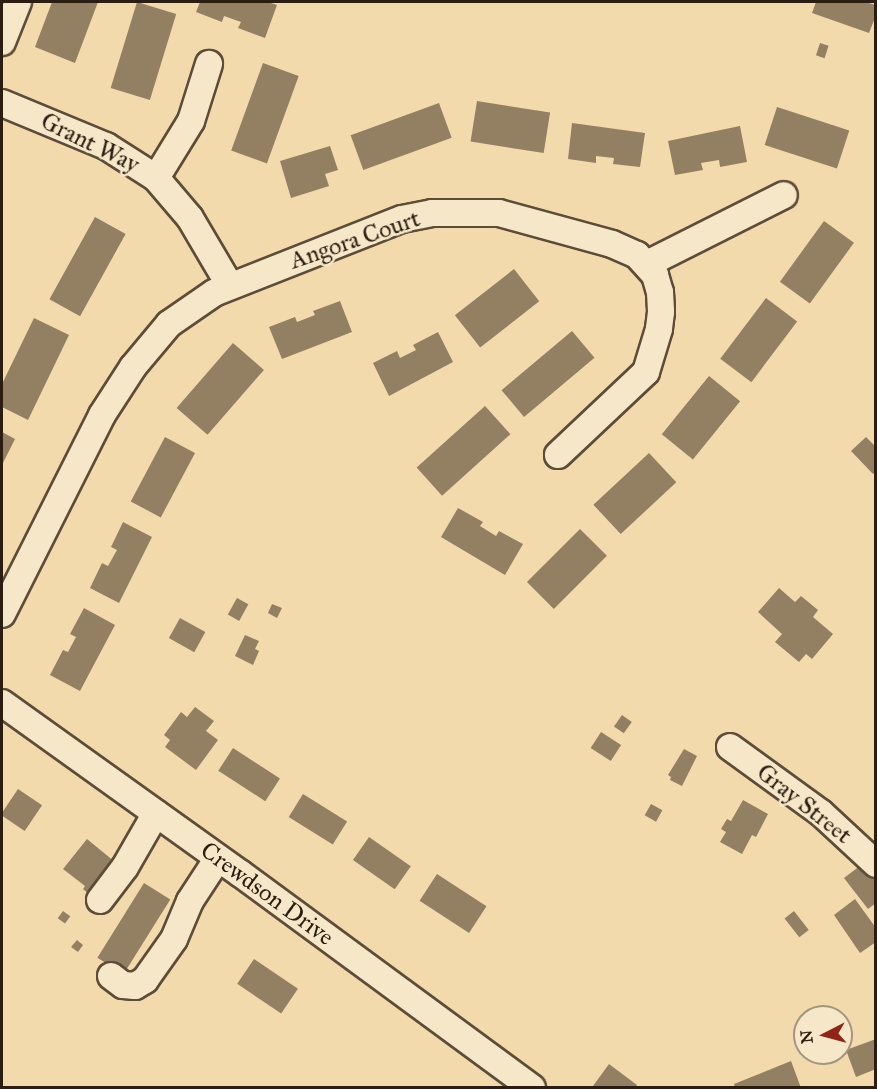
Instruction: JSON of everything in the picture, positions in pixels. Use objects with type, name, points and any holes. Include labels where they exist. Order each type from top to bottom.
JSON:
[{"type":"street","points":[[2,42],[18,2]]},
{"type":"street","points":[[156,178],[191,121],[209,64]]},
{"type":"street","name":"Grant Way","points":[[2,103],[106,146],[156,178],[190,218],[230,286]]},
{"type":"street","points":[[558,455],[646,372],[654,350],[661,312],[660,292],[655,274],[647,264],[784,195]]},
{"type":"street","name":"Angora Court","points":[[2,614],[88,441],[133,367],[169,324],[190,307],[230,286],[402,219],[432,213],[462,211],[499,213],[580,233],[625,249],[647,264]]},
{"type":"street","name":"Crewdson Drive","points":[[2,702],[532,1088]]},
{"type":"street","name":"Gray Street","points":[[730,747],[821,813],[876,864]]},
{"type":"street","points":[[100,900],[125,867],[156,813]]},
{"type":"street","points":[[111,976],[123,984],[135,986],[145,980],[174,939],[190,901],[218,858]]},
{"type":"building","points":[[52,2],[98,2],[75,63],[35,47]]},
{"type":"building","points":[[137,2],[176,14],[150,100],[111,88]]},
{"type":"building","points":[[200,2],[268,2],[277,5],[265,38],[238,28],[241,22],[224,16],[222,22],[196,12]]},
{"type":"building","points":[[816,2],[865,2],[876,5],[876,15],[869,33],[812,13]]},
{"type":"building","points":[[820,43],[829,46],[825,58],[816,55]]},
{"type":"building","points":[[263,63],[299,76],[267,163],[231,150]]},
{"type":"building","points":[[477,101],[550,113],[544,153],[471,141]]},
{"type":"building","points":[[439,103],[452,138],[363,170],[351,135]]},
{"type":"building","points":[[777,107],[849,130],[837,169],[765,145]]},
{"type":"building","points":[[572,123],[645,133],[640,167],[613,164],[614,158],[596,156],[596,163],[568,159]]},
{"type":"building","points":[[740,126],[747,162],[720,167],[719,160],[701,163],[703,170],[675,175],[668,141]]},
{"type":"building","points":[[330,146],[338,170],[325,174],[329,186],[291,198],[280,161]]},
{"type":"building","points":[[95,217],[126,234],[80,316],[49,299]]},
{"type":"building","points":[[824,221],[854,243],[810,303],[780,282]]},
{"type":"building","points":[[514,269],[539,301],[480,347],[455,315]]},
{"type":"building","points":[[766,298],[797,321],[751,382],[720,359]]},
{"type":"building","points":[[340,301],[352,332],[282,359],[269,327],[295,317],[297,322],[315,315],[313,311]]},
{"type":"building","points":[[34,318],[69,335],[28,420],[2,407],[2,384]]},
{"type":"building","points":[[572,331],[594,358],[524,417],[502,390]]},
{"type":"building","points":[[438,332],[453,362],[389,396],[373,363],[397,351],[400,358],[416,350],[413,345]]},
{"type":"building","points":[[233,343],[264,370],[208,435],[177,408]]},
{"type":"building","points":[[709,376],[740,401],[693,459],[662,434]]},
{"type":"building","points":[[485,406],[510,434],[442,496],[417,468]]},
{"type":"building","points":[[2,432],[15,439],[2,465]]},
{"type":"building","points":[[165,437],[195,453],[161,517],[131,501]]},
{"type":"building","points":[[866,437],[876,447],[876,471],[873,474],[851,451]]},
{"type":"building","points":[[649,453],[676,482],[621,534],[593,505]]},
{"type":"building","points":[[458,508],[483,522],[480,526],[496,536],[499,531],[523,544],[505,575],[441,537]]},
{"type":"building","points":[[123,522],[152,537],[119,603],[90,588],[102,563],[108,566],[117,550],[111,547]]},
{"type":"building","points":[[580,529],[607,556],[554,609],[527,582]]},
{"type":"building","points":[[779,588],[795,602],[801,596],[818,610],[813,617],[833,634],[812,659],[806,654],[799,662],[775,642],[782,634],[758,612]]},
{"type":"building","points":[[237,598],[248,604],[239,621],[228,615]]},
{"type":"building","points":[[272,604],[282,608],[277,618],[268,613]]},
{"type":"building","points":[[84,608],[115,625],[80,691],[50,675],[63,650],[68,652],[76,637],[70,634]]},
{"type":"building","points":[[180,618],[205,632],[194,652],[169,638]]},
{"type":"building","points":[[245,635],[259,641],[255,649],[259,651],[253,665],[235,656]]},
{"type":"building","points":[[195,707],[214,721],[206,731],[218,740],[196,770],[165,747],[170,740],[164,735],[181,712],[187,717]]},
{"type":"building","points":[[622,715],[632,722],[624,733],[614,726]]},
{"type":"building","points":[[601,732],[621,745],[611,761],[591,748]]},
{"type":"building","points":[[233,748],[280,778],[265,801],[218,771]]},
{"type":"building","points":[[684,749],[697,756],[682,786],[670,780],[671,777],[668,775]]},
{"type":"building","points":[[18,789],[42,805],[25,831],[2,816]]},
{"type":"building","points":[[303,794],[347,822],[333,844],[289,817]]},
{"type":"building","points":[[743,800],[768,814],[756,837],[752,835],[742,854],[720,842],[726,832],[721,829],[727,819],[731,821]]},
{"type":"building","points":[[651,804],[662,810],[656,822],[645,815]]},
{"type":"building","points":[[369,837],[411,866],[395,889],[353,860]]},
{"type":"building","points":[[87,839],[115,862],[91,896],[83,889],[85,886],[63,869]]},
{"type":"building","points":[[865,862],[876,876],[876,903],[868,909],[844,878]]},
{"type":"building","points":[[437,874],[486,906],[469,933],[420,901]]},
{"type":"building","points":[[144,883],[170,899],[124,974],[97,958]]},
{"type":"building","points":[[855,899],[876,928],[876,942],[860,953],[834,915]]},
{"type":"building","points":[[63,911],[70,916],[65,924],[58,918]]},
{"type":"building","points":[[794,911],[809,930],[799,937],[785,918]]},
{"type":"building","points":[[77,940],[83,945],[78,952],[71,947]]},
{"type":"building","points":[[254,959],[298,989],[281,1014],[237,984]]},
{"type":"building","points":[[876,1039],[876,1069],[856,1077],[852,1065],[853,1047]]},
{"type":"building","points":[[791,1061],[801,1088],[735,1088],[734,1084]]},
{"type":"building","points":[[609,1064],[637,1085],[635,1088],[593,1086]]}]
